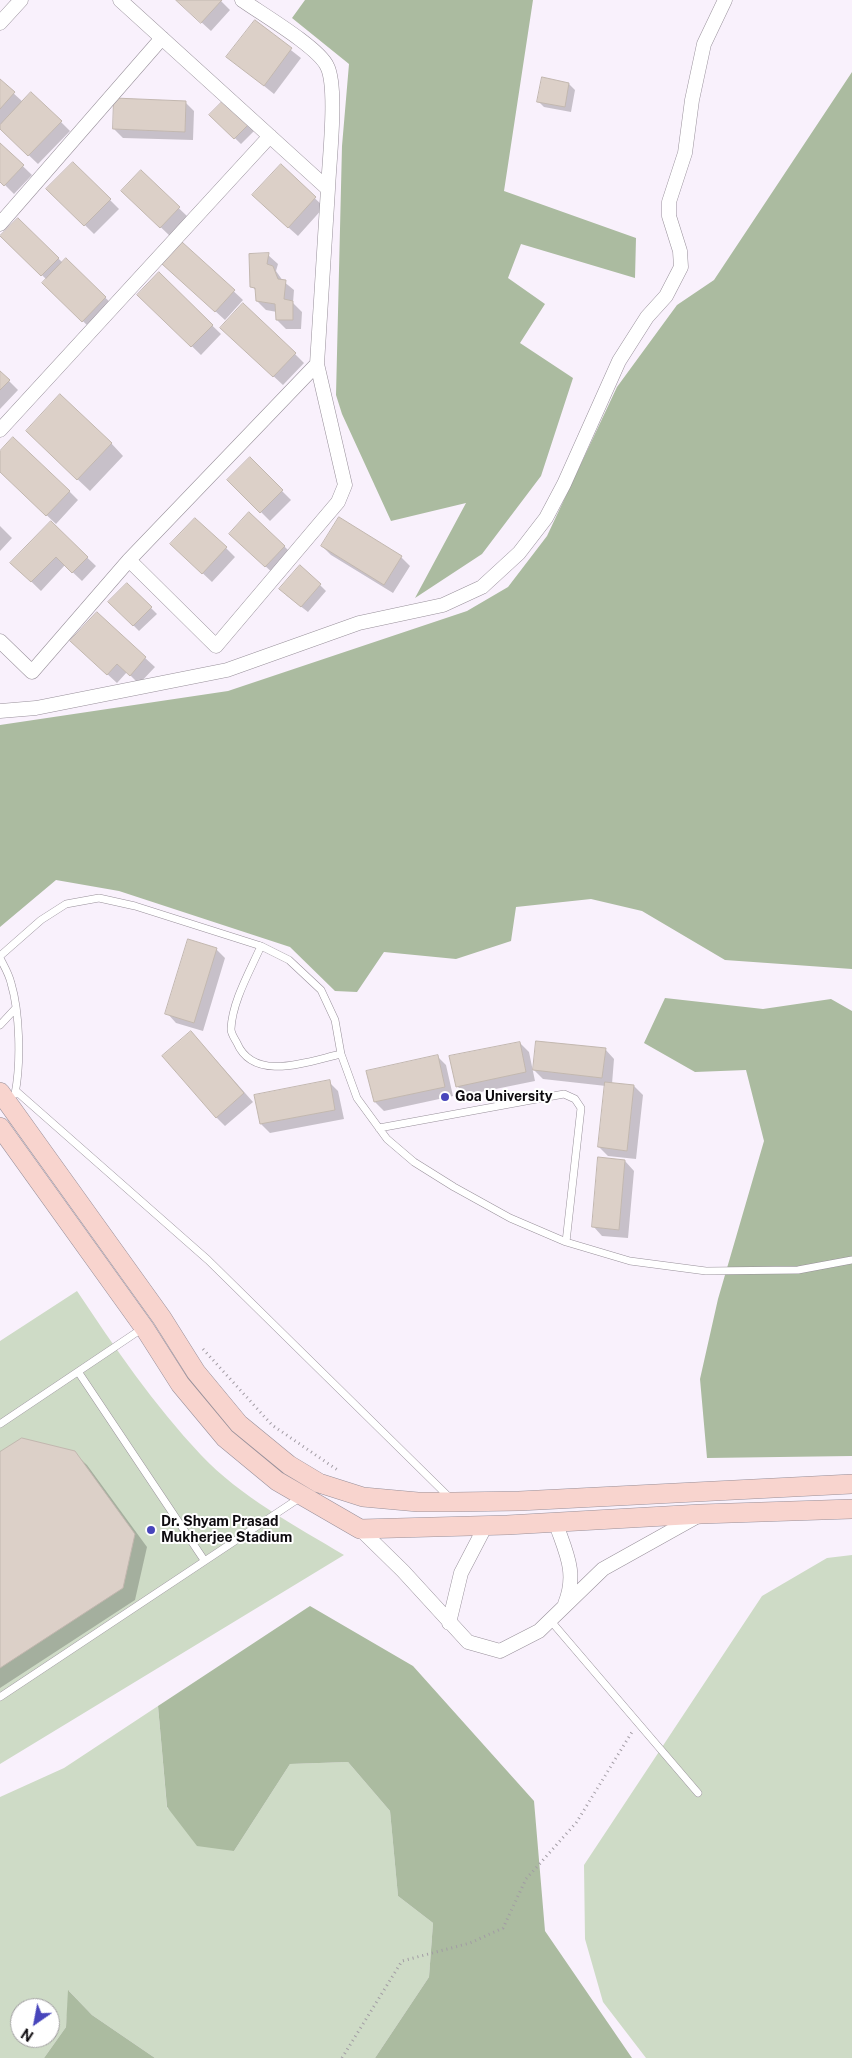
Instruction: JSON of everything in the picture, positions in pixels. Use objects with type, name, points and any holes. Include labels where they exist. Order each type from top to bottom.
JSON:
[{"type":"main road","points":[[9,1098],[150,1301],[196,1372],[239,1424],[289,1465],[319,1484],[363,1497],[418,1502],[519,1502],[784,1486],[852,1484]]},
{"type":"main road","points":[[0,1127],[133,1312],[180,1384],[225,1438],[277,1481],[301,1497],[360,1529],[852,1509]]},
{"type":"main road","points":[[133,1312],[150,1301]]},
{"type":"main road","points":[[687,1493],[694,1514]]},
{"type":"street","points":[[0,23],[21,0]]},
{"type":"street","points":[[120,0],[328,188]]},
{"type":"street","points":[[129,560],[216,646],[338,502],[345,485],[317,364],[328,188],[332,82],[327,65],[314,51],[242,0]]},
{"type":"street","points":[[0,711],[36,708],[227,670],[359,623],[443,605],[482,587],[518,553],[546,518],[564,484],[619,361],[647,317],[666,296],[681,267],[680,251],[669,216],[669,202],[685,153],[692,100],[704,44],[725,0]]},
{"type":"street","points":[[0,224],[162,38]]},
{"type":"street","points":[[0,430],[270,136]]},
{"type":"street","points":[[0,641],[32,672],[129,560],[317,364]]},
{"type":"street","points":[[360,1529],[403,1571],[468,1642],[500,1651],[539,1631],[603,1569],[694,1514]]},
{"type":"street","points":[[555,1521],[572,1571],[571,1588],[564,1605]]},
{"type":"street","points":[[448,1622],[460,1573],[486,1525]]},
{"type":"lane","points":[[454,1502],[208,1260],[9,1098],[18,1058],[16,1009],[11,981],[0,957],[41,920],[66,904],[99,898],[135,906],[260,946],[289,960],[321,990],[335,1020],[340,1054],[358,1098],[387,1138],[414,1162],[454,1187],[510,1218],[566,1242],[630,1261],[706,1271],[798,1270],[852,1260]]},
{"type":"lane","points":[[260,946],[236,1007],[231,1031],[240,1052],[258,1064],[283,1067],[340,1054]]},
{"type":"lane","points":[[1,1021],[16,1009]]},
{"type":"lane","points":[[379,1128],[564,1094],[575,1099],[581,1108],[566,1242]]},
{"type":"lane","points":[[0,1424],[144,1328]]},
{"type":"lane","points":[[79,1373],[204,1560]]},
{"type":"lane","points":[[0,1697],[301,1497]]},
{"type":"lane","points":[[550,1620],[698,1793]]},
{"type":"path","points":[[201,1347],[272,1425],[340,1472]]},
{"type":"path","points":[[342,2058],[402,1961],[470,1943],[503,1928],[526,1879],[576,1823],[638,1722]]},
{"type":"green space","points":[[305,0],[533,0],[504,191],[636,238],[635,278],[521,244],[508,278],[545,304],[520,343],[573,378],[541,476],[482,554],[415,598],[466,503],[391,521],[342,414],[336,395],[342,146],[349,64],[292,18]]},
{"type":"green space","points":[[852,72],[852,969],[725,960],[642,911],[591,899],[516,907],[511,941],[456,959],[384,952],[357,992],[335,991],[290,947],[119,891],[56,880],[0,927],[0,725],[228,691],[467,611],[508,587],[547,536],[617,387],[677,305],[714,280]]},
{"type":"green space","points":[[665,998],[763,1009],[831,999],[852,1011],[852,1456],[707,1458],[700,1379],[718,1299],[764,1141],[746,1070],[695,1072],[644,1043]]},
{"type":"green space","name":"Dr. Shyam Prasad Mukherjee Stadium","points":[[77,1291],[151,1396],[201,1455],[233,1484],[251,1497],[344,1555],[0,1764],[0,1341]]},
{"type":"green space","points":[[852,1555],[852,2058],[646,2058],[603,2002],[585,1939],[584,1865],[762,1596],[827,1558]]},
{"type":"green space","points":[[310,1606],[413,1666],[534,1801],[545,1931],[632,2058],[375,2058],[429,1977],[433,1923],[398,1896],[390,1811],[348,1762],[290,1764],[234,1851],[197,1846],[167,1807],[158,1706]]},
{"type":"green space","points":[[158,1706],[167,1808],[234,1851],[290,1764],[348,1762],[390,1811],[398,1896],[433,1923],[429,1977],[375,2058],[155,2058],[92,2015],[69,1991],[66,2027],[60,2035],[60,1998],[10,1998],[10,2048],[51,2048],[44,2058],[0,2058],[0,1797],[64,1768]]},
{"type":"green space","points":[[68,1990],[92,2015],[155,2058],[44,2058],[51,2048],[60,2048],[60,2035],[66,2027]]},
{"type":"building","points":[[176,0],[222,0],[201,23]]},
{"type":"building","points":[[255,20],[292,48],[264,86],[226,57]]},
{"type":"building","points":[[542,77],[569,83],[565,107],[537,102]]},
{"type":"building","points":[[0,79],[15,92],[0,109]]},
{"type":"building","points":[[31,92],[62,121],[28,156],[0,129],[0,125]]},
{"type":"building","points":[[114,98],[186,101],[185,132],[113,129]]},
{"type":"building","points":[[226,98],[251,122],[234,139],[209,115]]},
{"type":"building","points":[[0,143],[24,165],[4,186],[0,182]]},
{"type":"building","points":[[73,162],[111,199],[84,226],[46,189]]},
{"type":"building","points":[[281,164],[316,197],[288,228],[252,195]]},
{"type":"building","points":[[141,170],[180,207],[160,228],[121,191]]},
{"type":"building","points":[[18,218],[59,258],[41,276],[0,236]]},
{"type":"building","points":[[182,242],[235,290],[215,312],[162,264]]},
{"type":"building","points":[[269,253],[267,264],[273,266],[278,279],[286,280],[284,299],[293,301],[293,320],[276,320],[275,304],[256,301],[255,288],[250,287],[249,254]]},
{"type":"building","points":[[66,258],[106,297],[82,322],[42,283]]},
{"type":"building","points":[[159,272],[213,325],[191,347],[137,295]]},
{"type":"building","points":[[243,303],[296,353],[273,377],[220,328]]},
{"type":"building","points":[[0,371],[10,380],[0,390]]},
{"type":"building","points":[[60,394],[112,443],[77,480],[26,431]]},
{"type":"building","points":[[13,437],[70,491],[46,516],[0,472],[0,451]]},
{"type":"building","points":[[250,457],[283,490],[260,513],[227,480]]},
{"type":"building","points":[[249,512],[285,546],[265,567],[229,534]]},
{"type":"building","points":[[339,517],[402,556],[384,585],[321,546]]},
{"type":"building","points":[[195,518],[227,547],[202,574],[170,544]]},
{"type":"building","points":[[51,521],[88,557],[72,573],[56,557],[31,582],[10,563]]},
{"type":"building","points":[[300,565],[321,584],[301,607],[279,589]]},
{"type":"building","points":[[127,583],[152,607],[133,626],[108,602]]},
{"type":"building","points":[[97,612],[146,657],[130,676],[117,664],[107,675],[70,641]]},
{"type":"building","points":[[188,939],[217,948],[194,1023],[165,1014]]},
{"type":"building","points":[[191,1031],[244,1093],[216,1118],[162,1056]]},
{"type":"building","points":[[536,1041],[606,1048],[602,1078],[533,1070]]},
{"type":"building","points":[[520,1042],[526,1072],[456,1087],[449,1056]]},
{"type":"building","points":[[438,1055],[445,1087],[374,1102],[366,1071]]},
{"type":"building","points":[[330,1080],[335,1110],[260,1124],[254,1095]]},
{"type":"building","points":[[605,1082],[634,1085],[627,1151],[598,1147]]},
{"type":"building","points":[[598,1157],[625,1160],[619,1230],[592,1227]]},
{"type":"building","points":[[22,1438],[75,1451],[135,1534],[123,1588],[0,1668],[0,1452]]},
{"type":"place","name":"Goa University","points":[[445,1097]]},
{"type":"place","name":"Dr. Shyam Prasad Mukherjee Stadium","points":[[151,1530]]}]
